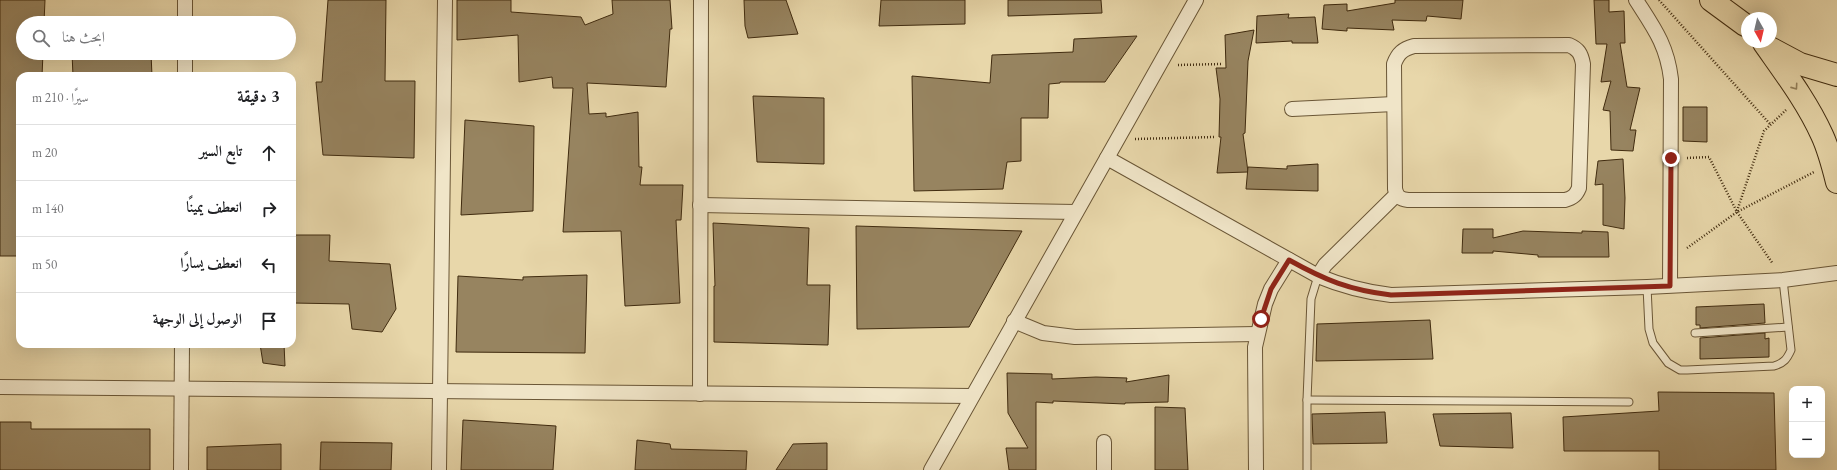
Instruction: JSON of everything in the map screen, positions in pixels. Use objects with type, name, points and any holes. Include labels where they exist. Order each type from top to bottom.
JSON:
[{"type":"highway","points":[[1710,0],[1741,22]]},
{"type":"highway","points":[[1725,0],[1741,20]]},
{"type":"highway","points":[[1767,48],[1802,97],[1823,135],[1835,172]]},
{"type":"highway","points":[[1770,48],[1800,64],[1837,75]]},
{"type":"street","points":[[185,0],[185,16]]},
{"type":"street","points":[[439,470],[445,0]]},
{"type":"street","points":[[700,394],[701,0]]},
{"type":"street","points":[[931,470],[1196,0]]},
{"type":"street","points":[[1636,0],[1661,40],[1670,65],[1670,286]]},
{"type":"street","points":[[1569,45],[1576,48],[1582,55],[1583,64],[1579,188],[1577,194],[1572,198],[1565,200],[1408,200],[1401,199],[1396,195],[1394,64],[1397,55],[1404,49],[1414,46],[1569,45]]},
{"type":"street","points":[[185,60],[185,72]]},
{"type":"street","points":[[1292,110],[1394,104]]},
{"type":"street","points":[[1107,158],[1318,276],[1354,289],[1391,295],[1670,286],[1784,280],[1837,273]]},
{"type":"street","points":[[1318,276],[1325,265],[1396,195]]},
{"type":"street","points":[[700,205],[1076,212]]},
{"type":"street","points":[[1256,470],[1255,347],[1257,334],[1265,304],[1271,289],[1289,260]]},
{"type":"street","points":[[1014,321],[1043,333],[1070,337],[1257,334]]},
{"type":"street","points":[[180,470],[182,348]]},
{"type":"street","points":[[0,387],[972,396]]},
{"type":"street","points":[[1104,442],[1104,470]]},
{"type":"lane","points":[[1307,470],[1307,400],[1311,299],[1318,276]]},
{"type":"lane","points":[[1646,287],[1649,329],[1653,343],[1668,363],[1680,370],[1774,366],[1782,363],[1788,358],[1791,350],[1784,280]]},
{"type":"lane","points":[[1695,333],[1788,327]]},
{"type":"lane","points":[[1307,400],[1629,402]]},
{"type":"path","points":[[1659,0],[1770,124]]},
{"type":"path","points":[[1158,66],[1221,64]]},
{"type":"path","points":[[1737,212],[1764,131],[1770,124],[1802,97]]},
{"type":"path","points":[[1117,139],[1214,137]]},
{"type":"path","points":[[1671,158],[1709,157],[1737,212],[1784,280]]},
{"type":"path","points":[[1670,260],[1737,212],[1835,172]]},
{"type":"building","points":[[0,0],[45,0],[44,16],[16,16],[16,60],[43,60],[42,72],[16,72],[16,256],[0,256]]},
{"type":"building","points":[[328,0],[386,0],[385,81],[415,81],[414,158],[323,155],[316,82],[322,82]]},
{"type":"building","points":[[457,0],[511,0],[511,12],[581,17],[585,25],[613,14],[612,0],[670,0],[672,29],[670,29],[666,87],[587,83],[589,114],[606,113],[606,117],[638,112],[639,167],[642,167],[640,185],[683,185],[681,220],[676,220],[680,303],[625,306],[621,231],[563,232],[573,88],[553,88],[552,77],[519,82],[518,35],[457,40]]},
{"type":"building","points":[[744,0],[786,0],[798,34],[748,38],[745,26]]},
{"type":"building","points":[[881,0],[965,0],[965,24],[879,26]]},
{"type":"building","points":[[1008,0],[1101,0],[1102,13],[1008,16]]},
{"type":"building","points":[[1395,0],[1463,0],[1461,19],[1427,16],[1426,21],[1392,20],[1394,30],[1347,28],[1347,31],[1322,29],[1324,5],[1347,4],[1347,11],[1395,3]]},
{"type":"building","points":[[1594,0],[1609,0],[1609,12],[1624,11],[1625,43],[1620,43],[1627,87],[1640,88],[1630,130],[1636,130],[1633,151],[1611,150],[1610,111],[1603,110],[1611,81],[1601,82],[1607,44],[1596,44]]},
{"type":"building","points":[[1289,14],[1288,18],[1315,17],[1318,43],[1292,43],[1292,41],[1256,43],[1257,16]]},
{"type":"building","points":[[1254,30],[1248,61],[1245,133],[1243,134],[1248,172],[1217,173],[1221,137],[1219,137],[1220,99],[1216,68],[1226,68],[1225,35]]},
{"type":"building","points":[[1137,36],[1105,82],[1060,82],[1049,84],[1048,118],[1021,118],[1021,161],[1007,162],[1003,189],[914,191],[912,76],[990,83],[992,55],[1073,52],[1074,39]]},
{"type":"building","points":[[72,60],[151,60],[152,72],[73,72]]},
{"type":"building","points":[[753,96],[824,98],[824,164],[757,162]]},
{"type":"building","points":[[1683,107],[1707,107],[1707,142],[1683,141]]},
{"type":"building","points":[[465,120],[534,126],[533,211],[461,215]]},
{"type":"building","points":[[1623,159],[1625,198],[1624,229],[1603,225],[1603,184],[1595,185],[1598,161]]},
{"type":"building","points":[[1318,164],[1318,191],[1246,189],[1248,167],[1287,169],[1287,166]]},
{"type":"building","points":[[713,223],[809,228],[807,285],[830,285],[828,345],[714,342],[715,286]]},
{"type":"building","points":[[856,226],[1022,231],[969,327],[857,329]]},
{"type":"building","points":[[1463,229],[1493,229],[1493,238],[1523,231],[1582,233],[1582,231],[1608,232],[1609,257],[1538,257],[1538,255],[1493,251],[1493,253],[1462,253]]},
{"type":"building","points":[[296,235],[330,235],[329,261],[390,264],[396,309],[382,332],[352,329],[349,304],[296,303]]},
{"type":"building","points":[[587,275],[585,353],[456,352],[458,276],[523,280],[523,277]]},
{"type":"building","points":[[1764,304],[1765,323],[1700,328],[1700,325],[1696,325],[1696,307]]},
{"type":"building","points":[[1430,320],[1433,359],[1316,361],[1317,324]]},
{"type":"building","points":[[1765,333],[1765,339],[1769,338],[1769,357],[1700,359],[1700,338]]},
{"type":"building","points":[[261,348],[284,348],[285,366],[263,363]]},
{"type":"building","points":[[1007,373],[1052,374],[1052,379],[1096,377],[1127,378],[1126,382],[1169,375],[1168,402],[1125,404],[1053,401],[1053,403],[1036,402],[1036,470],[1009,470],[1006,448],[1028,448],[1008,413]]},
{"type":"building","points":[[1658,392],[1774,393],[1776,470],[1659,470],[1659,451],[1564,451],[1563,417],[1659,411]]},
{"type":"building","points":[[1155,407],[1185,408],[1188,470],[1155,470]]},
{"type":"building","points":[[1385,412],[1387,443],[1313,444],[1312,414]]},
{"type":"building","points":[[1511,413],[1513,448],[1440,446],[1433,414]]},
{"type":"building","points":[[463,420],[556,426],[553,470],[461,470]]},
{"type":"building","points":[[0,422],[31,422],[31,429],[150,429],[150,470],[0,470]]},
{"type":"building","points":[[637,440],[670,444],[671,449],[747,451],[746,470],[635,470]]},
{"type":"building","points":[[321,442],[392,443],[391,470],[320,470]]},
{"type":"building","points":[[827,443],[827,470],[776,470],[793,444]]},
{"type":"building","points":[[281,444],[281,470],[207,470],[207,447]]},
{"type":"route","points":[[1261,319],[1271,289],[1289,260],[1335,284],[1372,293],[1391,295],[1670,286],[1671,158]]}]
